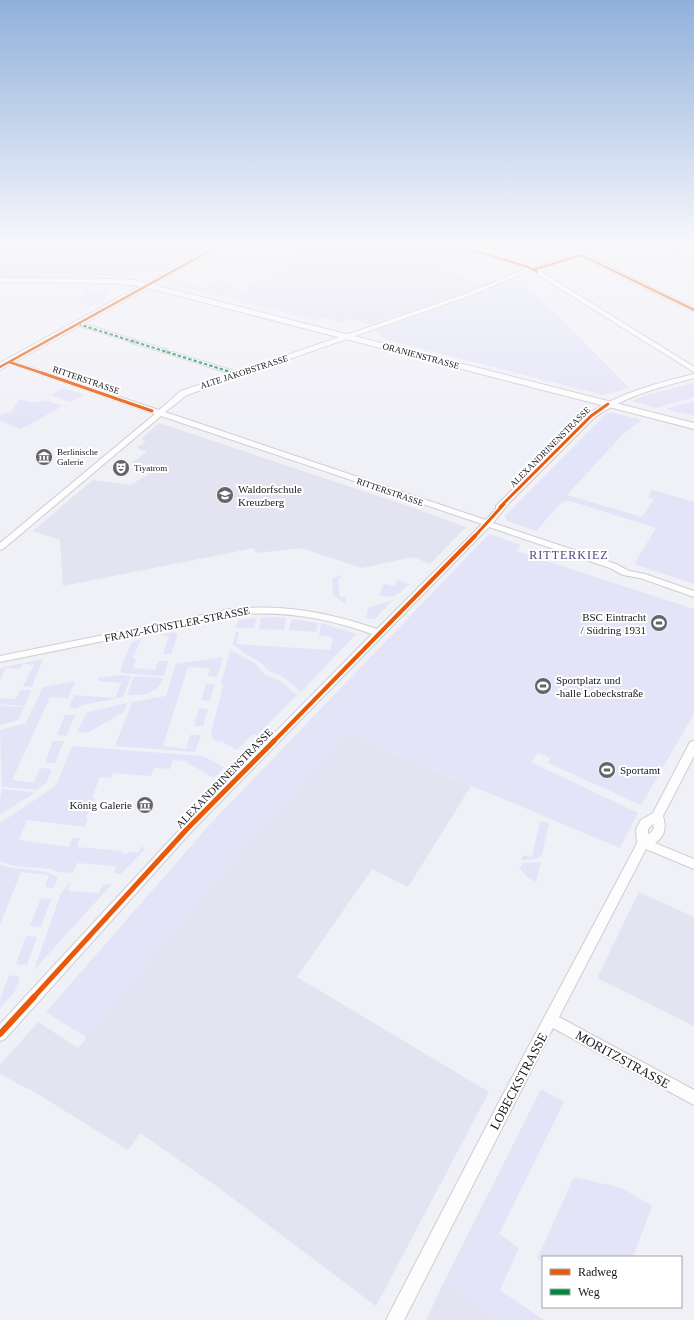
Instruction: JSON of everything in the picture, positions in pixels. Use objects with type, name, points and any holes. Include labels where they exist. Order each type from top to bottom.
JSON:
[{"type":"main road","points":[[0,367],[112,306]]},
{"type":"main road","name":"ORANIENSTRASSE","points":[[225,306],[694,426]]},
{"type":"street","name":"ALTE JAKOBSTRASSE","points":[[0,547],[159,413],[189,391],[436,306]]},
{"type":"street","points":[[590,306],[694,370]]},
{"type":"street","points":[[685,306],[694,310]]},
{"type":"street","points":[[78,324],[130,340]]},
{"type":"street","points":[[138,343],[162,350]]},
{"type":"street","points":[[171,353],[237,374]]},
{"type":"street","name":"RITTERSTRASSE","points":[[9,362],[613,566],[626,573],[642,576],[694,594]]},
{"type":"street","name":"ALEXANDRINENSTRASSE","points":[[0,1034],[187,829],[378,633],[469,541],[476,536],[492,516],[498,513],[504,504],[591,416],[608,404],[629,394],[694,376]]},
{"type":"street","name":"FRANZ-KÜNSTLER-STRASSE","points":[[0,659],[223,614],[259,609],[289,610],[320,614],[378,633]]},
{"type":"street","name":"LOBECKSTRASSE","points":[[395,1320],[504,1107],[643,843],[656,836],[660,827],[657,816],[694,746]]},
{"type":"street","points":[[643,843],[694,864]]},
{"type":"street","name":"MORITZSTRASSE","points":[[551,1020],[694,1098]]},
{"type":"shaded area","points":[[255,306],[275,306],[324,318],[317,321]]},
{"type":"shaded area","points":[[273,306],[427,306],[370,324],[348,319],[343,323]]},
{"type":"shaded area","points":[[447,306],[548,306],[629,388],[603,395],[384,339],[375,331]]},
{"type":"shaded area","points":[[694,383],[694,397],[656,408],[632,401],[643,396]]},
{"type":"shaded area","points":[[63,388],[84,395],[70,402],[51,395]]},
{"type":"shaded area","points":[[19,399],[32,402],[44,400],[63,406],[21,429],[0,421],[0,415],[11,412]]},
{"type":"shaded area","points":[[694,401],[694,416],[666,409]]},
{"type":"shaded area","points":[[607,413],[614,413],[642,420],[624,433],[567,495],[642,517],[654,499],[648,497],[652,490],[694,502],[694,584],[634,564],[656,528],[570,501],[562,502],[536,531],[507,521],[505,516]]},
{"type":"shaded area","name":"Waldorfschule Kreuzberg","points":[[159,423],[405,505],[466,527],[430,564],[413,557],[362,568],[301,548],[256,553],[254,548],[63,586],[60,540],[33,531],[93,480],[130,485],[148,475],[146,469],[131,463],[147,452],[137,448],[146,441],[141,439]]},
{"type":"shaded area","points":[[489,534],[521,545],[516,551],[694,609],[694,714],[641,805],[548,763],[550,758],[538,753],[531,762],[638,813],[620,848],[348,734],[243,850],[87,1038],[46,1012],[211,823]]},
{"type":"shaded area","points":[[341,575],[341,579],[338,579],[340,597],[347,597],[346,604],[333,595],[332,579]]},
{"type":"shaded area","points":[[398,580],[409,584],[396,596],[389,597],[379,595],[384,584],[394,586]]},
{"type":"shaded area","points":[[393,600],[374,619],[366,619],[368,608]]},
{"type":"shaded area","points":[[256,618],[254,628],[236,628],[238,620]]},
{"type":"shaded area","points":[[261,618],[286,618],[284,630],[259,629]]},
{"type":"shaded area","points":[[292,619],[318,623],[316,632],[289,630]]},
{"type":"shaded area","points":[[321,623],[356,634],[301,692],[282,676],[269,671],[260,662],[244,653],[233,644],[236,632],[239,632],[236,644],[330,650],[333,637],[319,636]]},
{"type":"shaded area","points":[[174,632],[178,634],[171,654],[163,654],[169,636],[159,635]]},
{"type":"shaded area","points":[[141,639],[133,658],[136,659],[133,668],[155,670],[158,661],[168,661],[164,676],[122,673],[120,671],[131,643]]},
{"type":"shaded area","points":[[230,650],[256,664],[264,674],[283,682],[291,691],[298,694],[257,735],[253,734],[237,750],[221,741],[219,743],[213,738],[211,732],[223,686],[221,683]]},
{"type":"shaded area","points":[[223,657],[217,677],[208,676],[210,668],[188,667],[163,746],[186,749],[190,735],[201,735],[195,752],[115,746],[132,702],[166,696],[176,664]]},
{"type":"shaded area","points":[[43,659],[32,687],[23,686],[34,665],[23,664],[20,669],[6,668],[0,680],[0,668]]},
{"type":"shaded area","points":[[119,675],[131,676],[123,697],[79,706],[78,708],[69,708],[74,695],[115,698],[121,683],[98,681],[98,678]]},
{"type":"shaded area","points":[[134,676],[163,678],[157,688],[149,693],[127,695]]},
{"type":"shaded area","points":[[75,681],[68,698],[50,697],[12,780],[34,783],[40,768],[52,769],[47,782],[37,790],[2,787],[0,730],[26,723],[43,687]]},
{"type":"shaded area","points":[[206,684],[215,684],[210,701],[201,700]]},
{"type":"shaded area","points":[[20,690],[31,690],[25,706],[0,704],[0,698],[16,699]]},
{"type":"shaded area","points":[[127,703],[124,712],[87,733],[77,732],[88,712]]},
{"type":"shaded area","points":[[0,706],[24,707],[18,720],[0,725]]},
{"type":"shaded area","points":[[199,708],[208,709],[203,726],[194,726]]},
{"type":"shaded area","points":[[65,715],[75,715],[66,736],[57,735]]},
{"type":"shaded area","points":[[348,734],[471,786],[408,887],[372,869],[297,977],[489,1092],[376,1306],[215,1185],[140,1133],[128,1150],[33,1091],[0,1073],[0,1065],[38,1022],[78,1048],[243,850]]},
{"type":"shaded area","points":[[53,741],[64,741],[55,763],[45,763]]},
{"type":"shaded area","points":[[72,746],[203,756],[224,767],[214,778],[184,761],[173,760],[170,769],[154,768],[151,776],[113,773],[111,778],[100,777],[92,798],[95,798],[86,817],[88,818],[85,827],[27,820],[19,840],[69,847],[73,838],[80,838],[77,847],[122,851],[121,853],[128,854],[129,852],[139,852],[141,846],[145,849],[121,874],[114,873],[116,866],[77,863],[73,873],[57,872],[51,869],[14,866],[0,861],[0,823],[54,787],[58,781]]},
{"type":"shaded area","points":[[2,789],[33,792],[33,794],[0,815],[0,799]]},
{"type":"shaded area","points":[[540,821],[549,823],[542,855],[537,859],[522,860],[522,855],[532,857]]},
{"type":"shaded area","points":[[541,862],[536,882],[527,877],[518,867],[521,867],[522,863]]},
{"type":"shaded area","points":[[0,865],[37,870],[58,877],[54,888],[45,887],[49,875],[21,872],[0,925]]},
{"type":"shaded area","points":[[71,881],[68,891],[99,893],[103,884],[112,884],[34,970],[61,893]]},
{"type":"shaded area","points":[[639,892],[694,917],[694,1026],[597,978]]},
{"type":"shaded area","points":[[41,898],[51,899],[41,927],[30,926]]},
{"type":"shaded area","points":[[26,936],[37,937],[27,965],[16,964]]},
{"type":"shaded area","points":[[9,975],[20,977],[15,991],[0,1008],[0,999]]},
{"type":"shaded area","points":[[541,1089],[564,1102],[499,1234],[519,1248],[500,1290],[544,1320],[499,1320],[444,1282]]},
{"type":"shaded area","points":[[574,1177],[622,1188],[652,1206],[633,1256],[542,1256],[542,1262],[537,1259]]},
{"type":"shaded area","points":[[444,1282],[499,1320],[426,1320]]},
{"type":"tunnel","points":[[130,340],[138,343]]},
{"type":"tunnel","points":[[162,350],[171,353]]},
{"type":"marked path","points":[[78,324],[237,374]]},
{"type":"cycle path","points":[[0,367],[111,306]]},
{"type":"cycle path","points":[[685,306],[694,310]]},
{"type":"cycle path","points":[[9,362],[152,411]]},
{"type":"cycle path","points":[[500,507],[591,416],[608,404]]},
{"type":"cycle path","points":[[0,1034],[187,829],[482,529],[504,504]]},
{"type":"place","name":"Berlinische Galerie","points":[[44,457]]},
{"type":"place","name":"Tiyatrom","points":[[121,468]]},
{"type":"place","name":"Waldorfschule Kreuzberg","points":[[225,495]]},
{"type":"place","name":"BSC Eintracht / Südring 1931","points":[[659,623]]},
{"type":"place","name":"Sportplatz und -halle Lobeckstraße","points":[[543,686]]},
{"type":"place","name":"Sportamt","points":[[607,770]]},
{"type":"place","name":"König Galerie","points":[[145,805]]},
{"type":"district","name":"RITTERKIEZ","points":[[569,555]]}]
